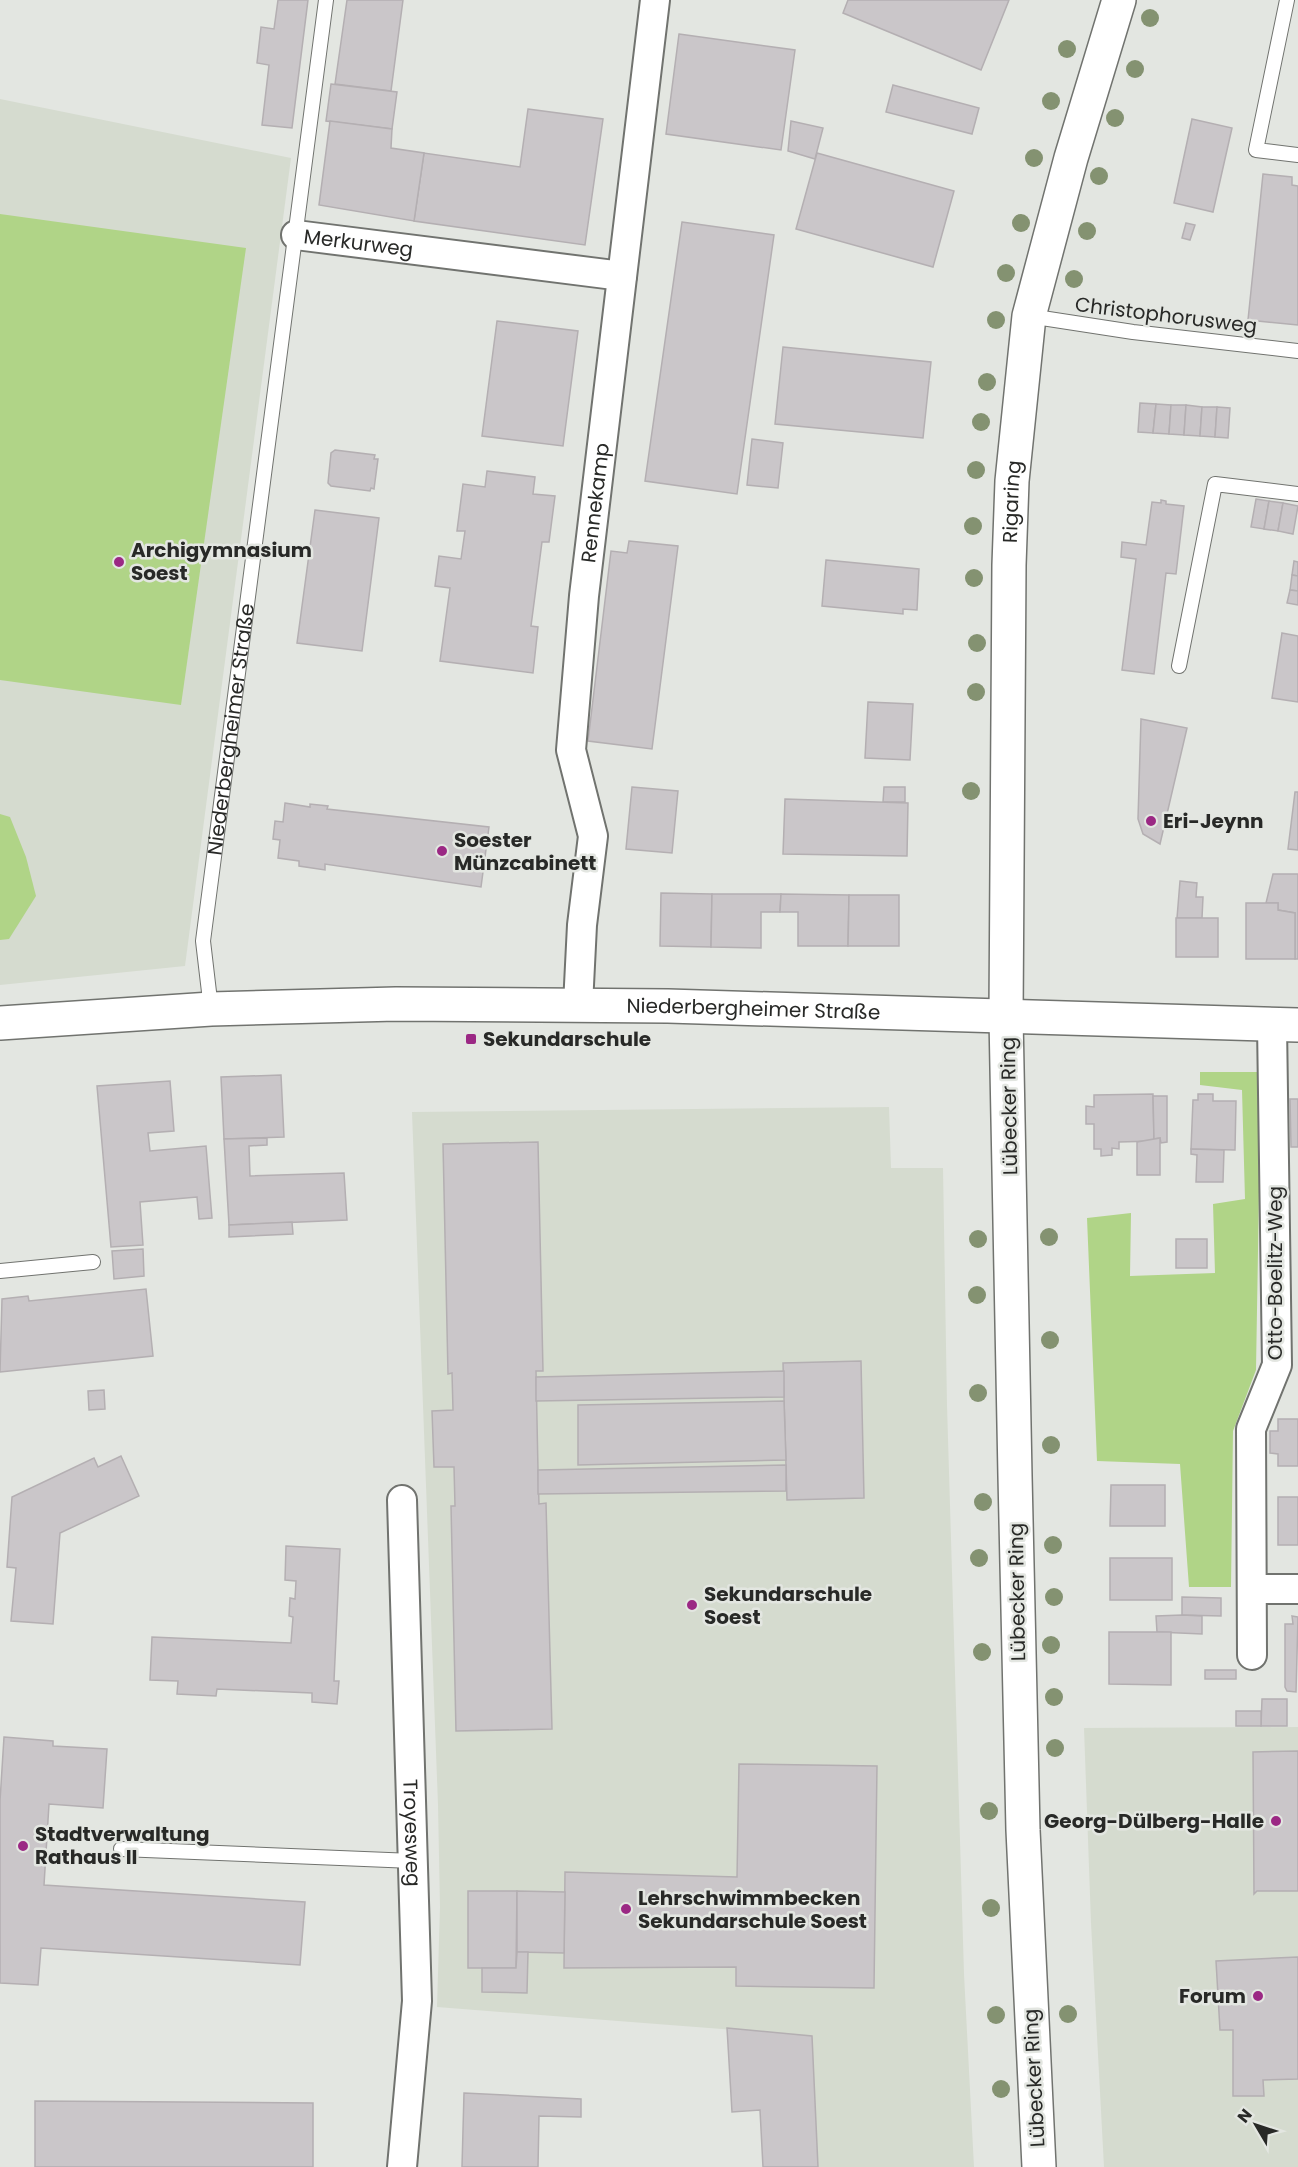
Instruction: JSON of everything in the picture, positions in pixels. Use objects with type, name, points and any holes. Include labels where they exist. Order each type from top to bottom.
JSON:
[{"type":"main road","name":"Rigaring","points":[[1006,1017],[1008,565],[1012,481],[1029,316],[1071,158],[1119,0]]},
{"type":"main road","name":"Niederbergheimer Straße","points":[[0,1023],[211,1009],[396,1004],[578,1005],[1285,1025]]},
{"type":"main road","name":"Lübecker Ring","points":[[1006,1017],[1023,1830],[1038,2167]]},
{"type":"street","name":"Rennekamp","points":[[578,1005],[582,925],[593,836],[571,750],[584,596],[656,0]]},
{"type":"street","name":"Merkurweg","points":[[296,235],[622,276]]},
{"type":"street","name":"Otto-Boelitz-Weg","points":[[1252,1655],[1251,1429],[1277,1365],[1285,1025]]},
{"type":"street","name":"Troyesweg","points":[[402,1500],[417,2001],[402,2167]]},
{"type":"street","points":[[1253,1589],[1298,1589]]},
{"type":"lane","name":"Merkurweg","points":[[296,235],[326,0]]},
{"type":"lane","points":[[1287,0],[1256,150],[1298,155]]},
{"type":"lane","name":"Niederbergheimer Straße","points":[[211,1009],[203,941],[296,235]]},
{"type":"lane","name":"Christophorusweg","points":[[1029,316],[1133,332],[1298,351]]},
{"type":"lane","points":[[1179,666],[1215,484],[1298,494]]},
{"type":"lane","points":[[0,1271],[93,1262]]},
{"type":"lane","points":[[121,1849],[413,1861]]},
{"type":"shaded area","name":"Archigymnasium Soest","points":[[0,99],[291,158],[185,966],[0,985]]},
{"type":"shaded area","name":"Sekundarschule Soest","points":[[889,1107],[891,1168],[943,1168],[947,1405],[964,1974],[974,2167],[818,2167],[812,2036],[437,2007],[440,1907],[438,1805],[412,1112]]},
{"type":"shaded area","points":[[1298,1727],[1298,2167],[1104,2167],[1091,1923],[1084,1728]]},
{"type":"green space","points":[[0,214],[246,248],[181,705],[0,680]]},
{"type":"green space","points":[[0,814],[10,817],[26,857],[36,896],[9,939],[0,940]]},
{"type":"green space","points":[[1200,1072],[1261,1072],[1256,1370],[1233,1431],[1231,1587],[1189,1587],[1180,1464],[1097,1461],[1087,1218],[1131,1213],[1130,1276],[1215,1273],[1213,1204],[1245,1199],[1242,1090],[1200,1085]]},
{"type":"building","points":[[278,0],[308,0],[292,128],[262,125],[269,65],[257,63],[261,27],[274,29]]},
{"type":"building","points":[[347,0],[403,0],[391,91],[335,84]]},
{"type":"building","points":[[848,0],[1009,0],[981,70],[843,13]]},
{"type":"building","points":[[679,34],[795,50],[781,150],[666,134]]},
{"type":"building","points":[[331,84],[397,92],[392,129],[326,121]]},
{"type":"building","points":[[893,85],[979,108],[972,134],[886,112]]},
{"type":"building","points":[[528,109],[603,119],[585,245],[414,221],[424,153],[520,167]]},
{"type":"building","points":[[1192,119],[1232,128],[1213,212],[1174,203]]},
{"type":"building","points":[[330,121],[392,129],[391,148],[424,153],[414,221],[319,205]]},
{"type":"building","points":[[791,121],[823,128],[815,159],[788,151]]},
{"type":"building","points":[[817,153],[954,191],[933,267],[796,229]]},
{"type":"building","points":[[1263,174],[1292,177],[1292,185],[1298,186],[1298,325],[1248,320]]},
{"type":"building","points":[[682,222],[774,235],[737,494],[645,481]]},
{"type":"building","points":[[1186,223],[1195,225],[1190,240],[1182,238]]},
{"type":"building","points":[[497,321],[578,331],[563,446],[482,436]]},
{"type":"building","points":[[783,347],[931,362],[923,438],[775,424]]},
{"type":"building","points":[[1140,403],[1156,404],[1153,433],[1138,432]]},
{"type":"building","points":[[1156,404],[1171,405],[1169,434],[1153,433]]},
{"type":"building","points":[[1171,405],[1186,405],[1184,435],[1169,434]]},
{"type":"building","points":[[1186,405],[1202,407],[1200,436],[1184,435]]},
{"type":"building","points":[[1202,407],[1217,407],[1215,437],[1200,436]]},
{"type":"building","points":[[1217,407],[1230,408],[1228,438],[1215,437]]},
{"type":"building","points":[[752,439],[783,443],[778,488],[747,485]]},
{"type":"building","points":[[335,450],[375,455],[374,459],[378,459],[374,489],[371,488],[370,491],[331,486],[328,483],[331,453]]},
{"type":"building","points":[[487,471],[535,477],[533,494],[555,496],[549,542],[542,542],[531,626],[538,627],[533,673],[440,661],[450,588],[435,586],[439,556],[461,559],[465,531],[457,531],[463,484],[485,487]]},
{"type":"building","points":[[1256,499],[1269,501],[1264,529],[1251,527]]},
{"type":"building","points":[[1161,500],[1166,501],[1166,504],[1184,506],[1176,574],[1166,573],[1154,674],[1122,670],[1136,559],[1121,557],[1122,542],[1146,545],[1152,502],[1161,503]]},
{"type":"building","points":[[1269,501],[1283,503],[1278,531],[1264,529]]},
{"type":"building","points":[[1283,503],[1298,506],[1293,534],[1278,531]]},
{"type":"building","points":[[315,510],[379,518],[362,651],[297,643]]},
{"type":"building","points":[[629,541],[678,546],[652,749],[588,741],[611,551],[627,553]]},
{"type":"building","points":[[826,560],[919,569],[917,610],[903,609],[903,614],[822,606]]},
{"type":"building","points":[[1294,561],[1298,562],[1298,576],[1292,575]]},
{"type":"building","points":[[1292,575],[1298,576],[1298,591],[1290,590]]},
{"type":"building","points":[[1290,590],[1298,591],[1298,605],[1287,603]]},
{"type":"building","points":[[1282,633],[1298,636],[1298,702],[1272,698]]},
{"type":"building","points":[[868,702],[913,704],[910,760],[865,758]]},
{"type":"building","points":[[1141,719],[1187,728],[1160,844],[1143,834],[1138,819]]},
{"type":"building","points":[[632,787],[678,791],[672,853],[626,849]]},
{"type":"building","points":[[884,787],[905,787],[905,802],[883,802]]},
{"type":"building","points":[[1295,792],[1298,792],[1298,850],[1288,849]]},
{"type":"building","points":[[785,799],[908,803],[907,856],[783,854]]},
{"type":"building","points":[[285,803],[310,807],[310,804],[328,806],[327,809],[489,827],[481,887],[325,864],[325,870],[299,866],[299,861],[278,858],[280,840],[273,839],[275,821],[283,822]]},
{"type":"building","points":[[1273,874],[1298,874],[1298,959],[1295,959],[1295,913],[1278,910],[1278,903],[1266,903]]},
{"type":"building","points":[[1180,881],[1197,883],[1196,897],[1203,897],[1202,918],[1177,918]]},
{"type":"building","points":[[661,893],[712,894],[711,947],[660,946]]},
{"type":"building","points":[[712,894],[781,894],[780,912],[761,912],[761,948],[711,947]]},
{"type":"building","points":[[781,894],[849,895],[848,946],[798,946],[798,912],[780,912]]},
{"type":"building","points":[[849,895],[899,895],[899,946],[848,946]]},
{"type":"building","points":[[1246,903],[1278,903],[1278,910],[1295,913],[1295,959],[1246,959]]},
{"type":"building","points":[[1176,918],[1218,918],[1218,957],[1176,957]]},
{"type":"building","points":[[281,1075],[284,1137],[224,1139],[221,1077]]},
{"type":"building","points":[[170,1081],[174,1131],[148,1133],[150,1151],[206,1146],[212,1218],[199,1219],[197,1197],[140,1202],[143,1245],[111,1247],[97,1086]]},
{"type":"building","points":[[1153,1094],[1154,1141],[1119,1142],[1119,1149],[1112,1148],[1112,1155],[1101,1156],[1101,1149],[1094,1149],[1094,1124],[1086,1124],[1086,1106],[1094,1107],[1094,1095]]},
{"type":"building","points":[[1198,1094],[1213,1094],[1213,1101],[1236,1101],[1235,1150],[1191,1149],[1193,1100],[1198,1100]]},
{"type":"building","points":[[1153,1096],[1167,1096],[1167,1142],[1161,1143],[1160,1138],[1154,1139]]},
{"type":"building","points":[[1290,1099],[1298,1099],[1298,1147],[1291,1147]]},
{"type":"building","points":[[267,1138],[267,1145],[249,1146],[250,1176],[344,1173],[347,1220],[229,1225],[224,1139]]},
{"type":"building","points":[[1160,1138],[1160,1175],[1137,1175],[1137,1142]]},
{"type":"building","points":[[538,1142],[543,1371],[536,1371],[538,1470],[539,1504],[546,1503],[552,1729],[456,1731],[451,1506],[455,1506],[454,1467],[434,1467],[432,1411],[453,1410],[452,1373],[448,1374],[443,1144]]},
{"type":"building","points":[[1191,1149],[1224,1150],[1223,1182],[1196,1182],[1197,1155],[1191,1154]]},
{"type":"building","points":[[292,1222],[293,1234],[229,1237],[229,1225]]},
{"type":"building","points":[[1176,1239],[1207,1239],[1207,1268],[1176,1268]]},
{"type":"building","points":[[143,1249],[144,1276],[114,1279],[112,1251]]},
{"type":"building","points":[[146,1289],[153,1356],[0,1372],[2,1299],[28,1296],[29,1301]]},
{"type":"building","points":[[861,1361],[864,1498],[787,1500],[783,1363]]},
{"type":"building","points":[[784,1371],[784,1397],[536,1401],[536,1377]]},
{"type":"building","points":[[104,1390],[105,1409],[89,1410],[88,1391]]},
{"type":"building","points":[[784,1401],[786,1460],[578,1465],[578,1405]]},
{"type":"building","points":[[1278,1419],[1298,1419],[1298,1466],[1278,1466],[1278,1454],[1270,1453],[1270,1431],[1278,1431]]},
{"type":"building","points":[[121,1456],[139,1496],[60,1533],[53,1624],[11,1621],[16,1568],[7,1567],[12,1497],[94,1458],[98,1467]]},
{"type":"building","points":[[786,1465],[786,1491],[538,1494],[538,1470]]},
{"type":"building","points":[[1111,1485],[1165,1485],[1165,1526],[1110,1526]]},
{"type":"building","points":[[1278,1497],[1298,1497],[1298,1545],[1278,1545]]},
{"type":"building","points":[[286,1546],[340,1549],[334,1681],[339,1681],[337,1704],[312,1702],[312,1693],[217,1689],[216,1696],[177,1694],[178,1681],[150,1680],[152,1637],[291,1643],[293,1617],[289,1616],[290,1598],[295,1599],[296,1581],[285,1580]]},
{"type":"building","points":[[1110,1558],[1172,1558],[1172,1600],[1110,1600]]},
{"type":"building","points":[[1182,1597],[1221,1598],[1221,1616],[1182,1615]]},
{"type":"building","points":[[1156,1616],[1202,1616],[1202,1634],[1157,1632]]},
{"type":"building","points":[[1292,1616],[1298,1617],[1296,1692],[1287,1691],[1285,1687],[1285,1624],[1293,1624]]},
{"type":"building","points":[[1109,1632],[1171,1632],[1171,1685],[1109,1684]]},
{"type":"building","points":[[1205,1670],[1236,1670],[1236,1679],[1205,1679]]},
{"type":"building","points":[[1262,1699],[1287,1699],[1287,1726],[1261,1726]]},
{"type":"building","points":[[1236,1711],[1261,1711],[1261,1726],[1236,1726]]},
{"type":"building","name":"Stadtverwaltung Rathaus II","points":[[4,1737],[53,1741],[53,1746],[107,1749],[103,1808],[49,1804],[44,1885],[305,1902],[300,1965],[41,1948],[38,1985],[0,1983],[0,1801]]},
{"type":"building","name":"Georg-Dülberg-Halle","points":[[1298,1751],[1298,1891],[1257,1891],[1254,1894],[1253,1752]]},
{"type":"building","points":[[739,1764],[877,1766],[874,1988],[736,1986],[736,1967],[564,1968],[565,1872],[737,1877]]},
{"type":"building","points":[[468,1891],[517,1891],[516,1968],[468,1968]]},
{"type":"building","points":[[517,1891],[565,1892],[564,1953],[517,1952]]},
{"type":"building","points":[[517,1952],[528,1952],[527,1993],[482,1992],[482,1968],[516,1968]]},
{"type":"building","name":"Forum","points":[[1298,1957],[1298,2079],[1263,2080],[1264,2096],[1233,2096],[1233,2030],[1220,2030],[1216,1961]]},
{"type":"building","points":[[727,2028],[812,2036],[818,2167],[763,2167],[760,2110],[732,2112]]},
{"type":"building","points":[[464,2093],[581,2099],[581,2117],[539,2116],[538,2167],[462,2167]]},
{"type":"building","points":[[35,2101],[313,2103],[313,2167],[35,2167]]},
{"type":"place","name":"Archigymnasium Soest","points":[[119,562]]},
{"type":"place","name":"Eri-Jeynn","points":[[1151,821]]},
{"type":"place","name":"Soester Münzcabinett","points":[[442,851]]},
{"type":"place","name":"Sekundarschule","points":[[471,1039]]},
{"type":"place","name":"Sekundarschule Soest","points":[[692,1605]]},
{"type":"place","name":"Georg-Dülberg-Halle","points":[[1276,1821]]},
{"type":"place","name":"Stadtverwaltung Rathaus II","points":[[23,1846]]},
{"type":"place","name":"Lehrschwimmbecken Sekundarschule Soest","points":[[626,1909]]},
{"type":"place","name":"Forum","points":[[1258,1996]]}]
